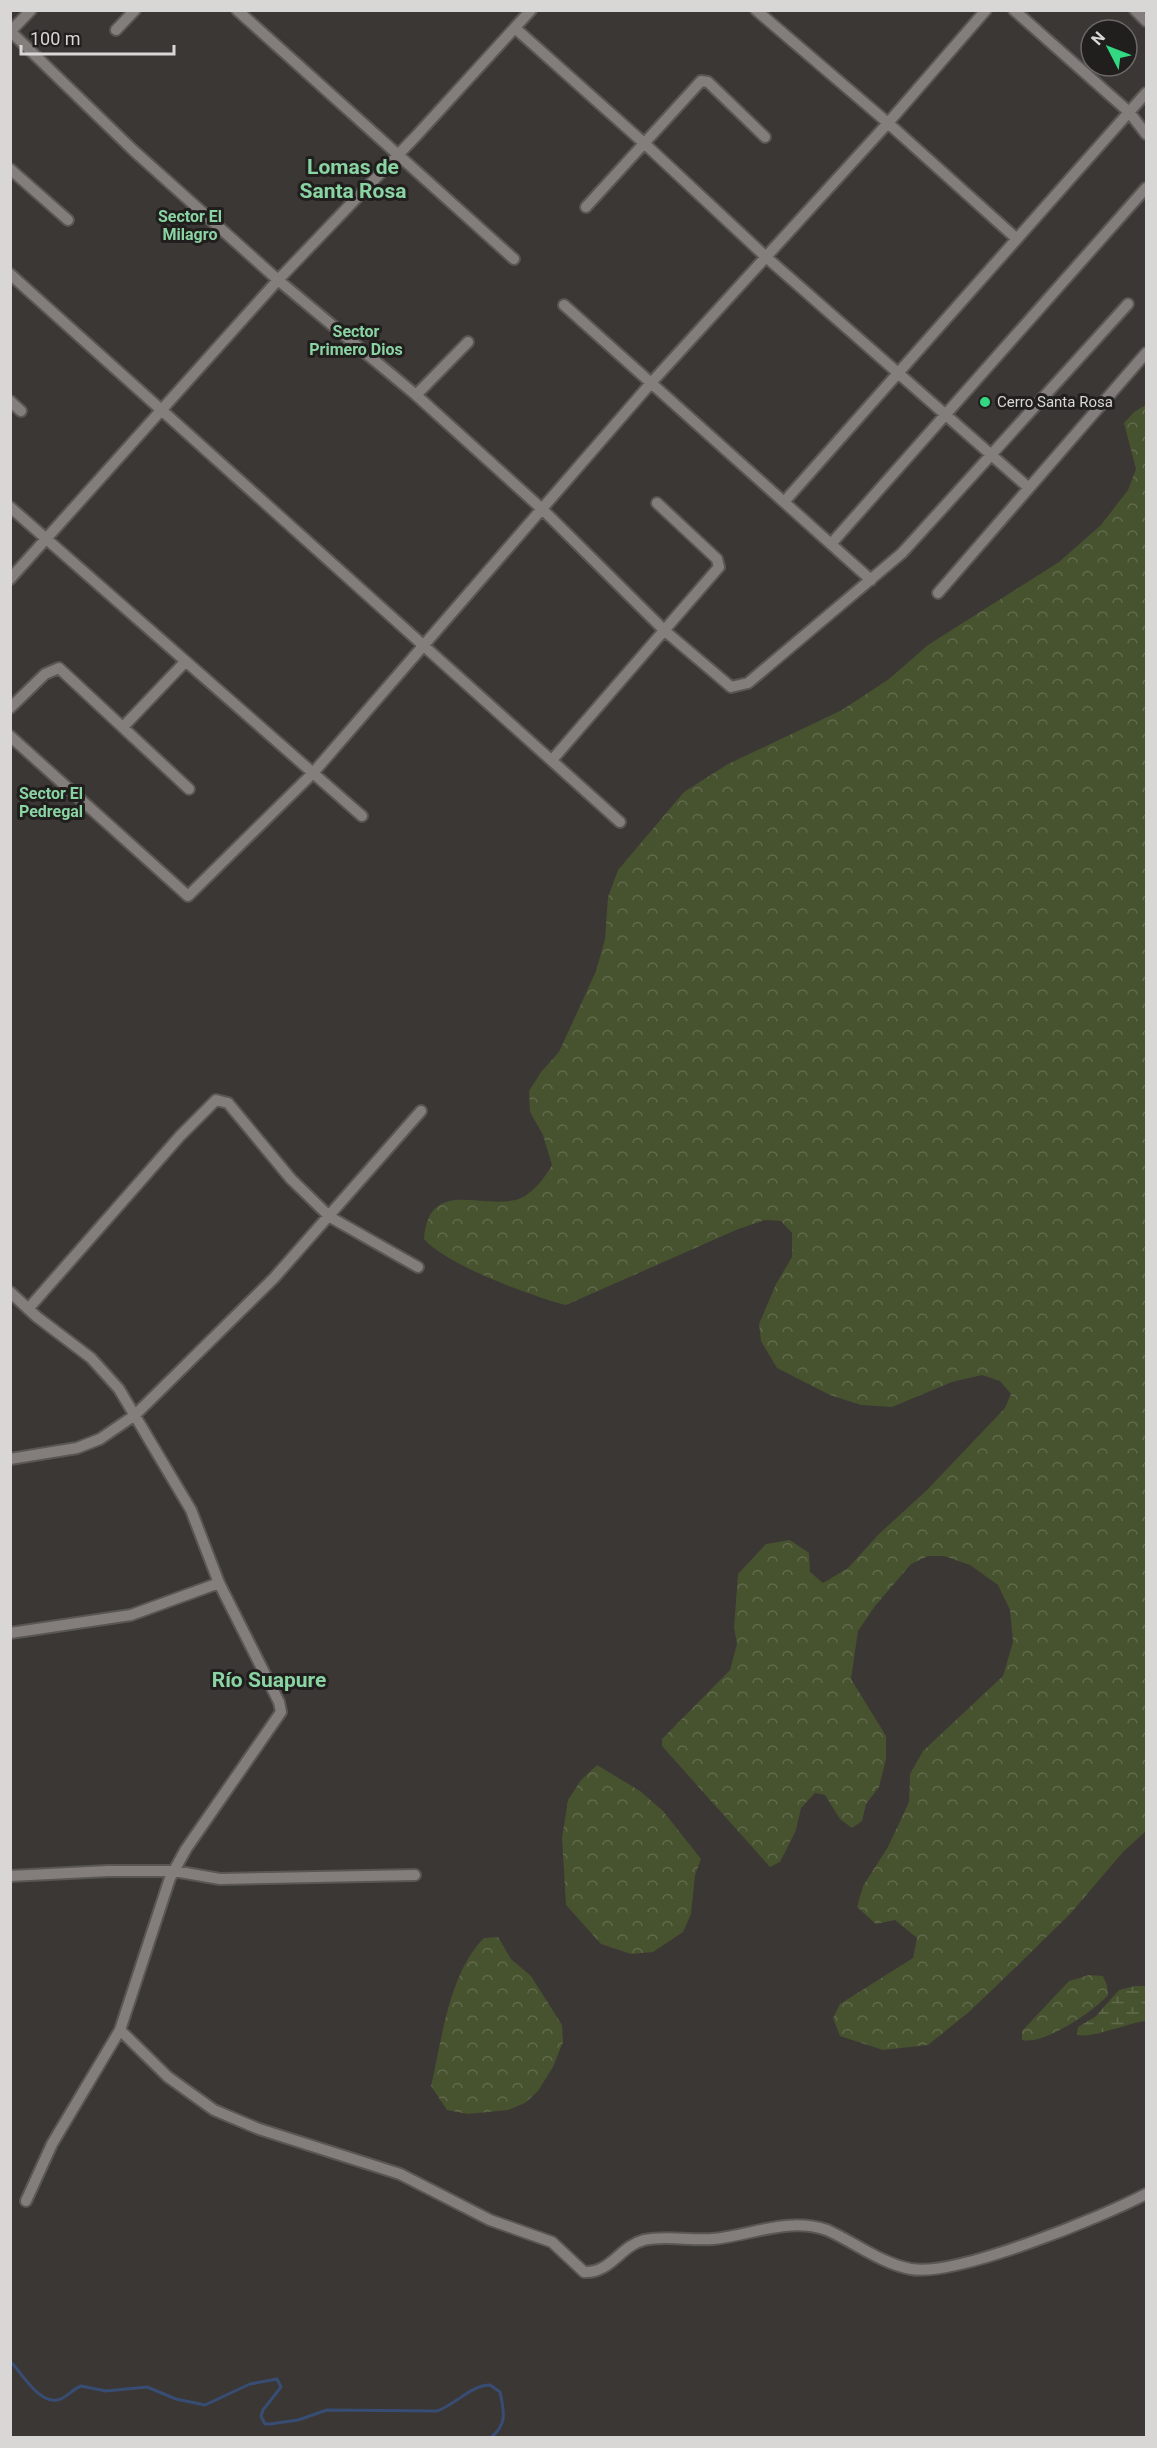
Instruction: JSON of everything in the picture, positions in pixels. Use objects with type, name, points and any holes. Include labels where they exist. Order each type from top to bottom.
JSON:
[{"type":"street","points":[[31,10],[11,32],[134,152],[278,280],[416,395],[542,509],[665,631],[723,684],[739,687],[748,683],[816,623],[871,580],[920,534],[1128,304]]},
{"type":"street","points":[[116,30],[135,10]]},
{"type":"street","points":[[237,10],[514,259]]},
{"type":"street","points":[[10,579],[48,540],[278,280],[397,156],[531,10]]},
{"type":"street","points":[[756,10],[888,123],[1017,239]]},
{"type":"street","points":[[10,736],[188,896],[313,773],[651,383],[888,123],[986,10]]},
{"type":"street","points":[[1014,10],[1129,112],[1146,134]]},
{"type":"street","points":[[1135,10],[1146,21]]},
{"type":"street","points":[[515,28],[645,144],[766,257],[1029,488]]},
{"type":"street","points":[[586,207],[704,81],[765,137]]},
{"type":"street","points":[[784,502],[1146,93]]},
{"type":"street","points":[[10,169],[68,220]]},
{"type":"street","points":[[831,544],[1146,188]]},
{"type":"street","points":[[10,274],[620,822]]},
{"type":"street","points":[[564,305],[871,580]]},
{"type":"street","points":[[416,395],[468,342]]},
{"type":"street","points":[[938,593],[1146,352]]},
{"type":"street","points":[[10,401],[21,411]]},
{"type":"street","points":[[552,760],[719,567],[717,559],[657,503]]},
{"type":"street","points":[[10,507],[362,816]]},
{"type":"street","points":[[123,727],[185,662]]},
{"type":"street","points":[[10,708],[45,674],[59,668],[189,789]]},
{"type":"street","points":[[28,1309],[180,1136],[216,1100],[228,1103],[291,1179],[330,1217],[418,1267]]},
{"type":"street","points":[[10,1459],[77,1448],[100,1439],[135,1415],[251,1303],[330,1217],[421,1111]]},
{"type":"street","points":[[10,1292],[100,1366],[119,1389],[191,1510],[219,1583],[279,1702],[281,1712],[174,1871],[120,2030],[52,2144],[26,2201]]},
{"type":"street","points":[[10,1633],[131,1616],[219,1583]]},
{"type":"street","points":[[10,1876],[86,1871],[174,1871],[204,1879],[415,1875]]},
{"type":"street","points":[[120,2030],[168,2077],[214,2110],[259,2129],[400,2174],[490,2220],[552,2242],[584,2272],[599,2271],[641,2241],[712,2239],[786,2224],[815,2226],[827,2230],[903,2268],[939,2269],[992,2255],[1146,2194]]},
{"type":"green space","points":[[1146,405],[1146,1831],[1123,1852],[1071,1913],[969,2012],[928,2045],[883,2050],[840,2036],[833,2018],[840,2004],[913,1958],[917,1938],[895,1920],[876,1924],[857,1907],[863,1886],[888,1847],[909,1802],[910,1774],[923,1751],[1003,1676],[1013,1642],[1010,1610],[998,1585],[970,1565],[944,1556],[928,1556],[911,1564],[875,1606],[858,1631],[851,1679],[886,1736],[886,1759],[879,1787],[866,1804],[862,1821],[852,1828],[840,1819],[825,1795],[815,1793],[801,1808],[796,1830],[780,1862],[770,1867],[662,1746],[662,1739],[730,1670],[737,1644],[734,1628],[738,1574],[766,1544],[790,1540],[809,1553],[810,1572],[823,1583],[848,1568],[1005,1408],[1011,1394],[1000,1381],[982,1375],[952,1382],[892,1407],[861,1405],[830,1395],[777,1368],[761,1341],[759,1324],[776,1284],[792,1257],[792,1233],[781,1221],[765,1220],[736,1230],[566,1305],[511,1287],[470,1269],[435,1249],[424,1239],[428,1219],[437,1207],[449,1201],[511,1201],[525,1196],[540,1182],[552,1165],[543,1135],[530,1112],[529,1091],[541,1072],[559,1052],[596,971],[605,939],[608,897],[618,870],[684,792],[728,764],[842,710],[889,679],[928,645],[1059,562],[1101,525],[1128,490],[1136,469],[1124,423],[1134,412]]},
{"type":"green space","points":[[597,1765],[640,1791],[663,1811],[701,1859],[695,1875],[691,1914],[683,1932],[653,1952],[631,1954],[601,1944],[566,1905],[562,1838],[568,1800],[581,1780]]},
{"type":"green space","points":[[498,1937],[511,1959],[531,1976],[562,2025],[563,2042],[553,2067],[538,2091],[525,2103],[508,2110],[468,2114],[447,2110],[431,2086],[448,2008],[462,1969],[472,1952],[484,1938]]},
{"type":"green space","points":[[1089,1975],[1103,1976],[1107,1985],[1108,1995],[1101,2002],[1068,2026],[1043,2037],[1022,2040],[1022,2031],[1069,1981]]},
{"type":"green space","points":[[1146,1986],[1146,2021],[1089,2035],[1077,2034],[1078,2027],[1095,2017],[1119,1990]]},
{"type":"waterway","points":[[10,2361],[37,2392],[50,2400],[60,2399],[81,2386],[106,2391],[147,2387],[176,2399],[205,2405],[250,2384],[277,2379],[281,2387],[263,2410],[261,2416],[265,2424],[298,2420],[327,2410],[437,2411],[476,2388],[490,2385],[500,2392],[503,2411],[500,2428],[490,2438]]},
{"type":"place","name":"Cerro Santa Rosa","points":[[985,402]]},
{"type":"district","name":"Lomas de Santa Rosa","points":[[353,179]]},
{"type":"district","name":"Sector El Milagro","points":[[190,225]]},
{"type":"district","name":"Sector Primero Dios","points":[[356,340]]},
{"type":"district","name":"Sector El Pedregal","points":[[51,802]]},
{"type":"district","name":"Río Suapure","points":[[269,1680]]}]
